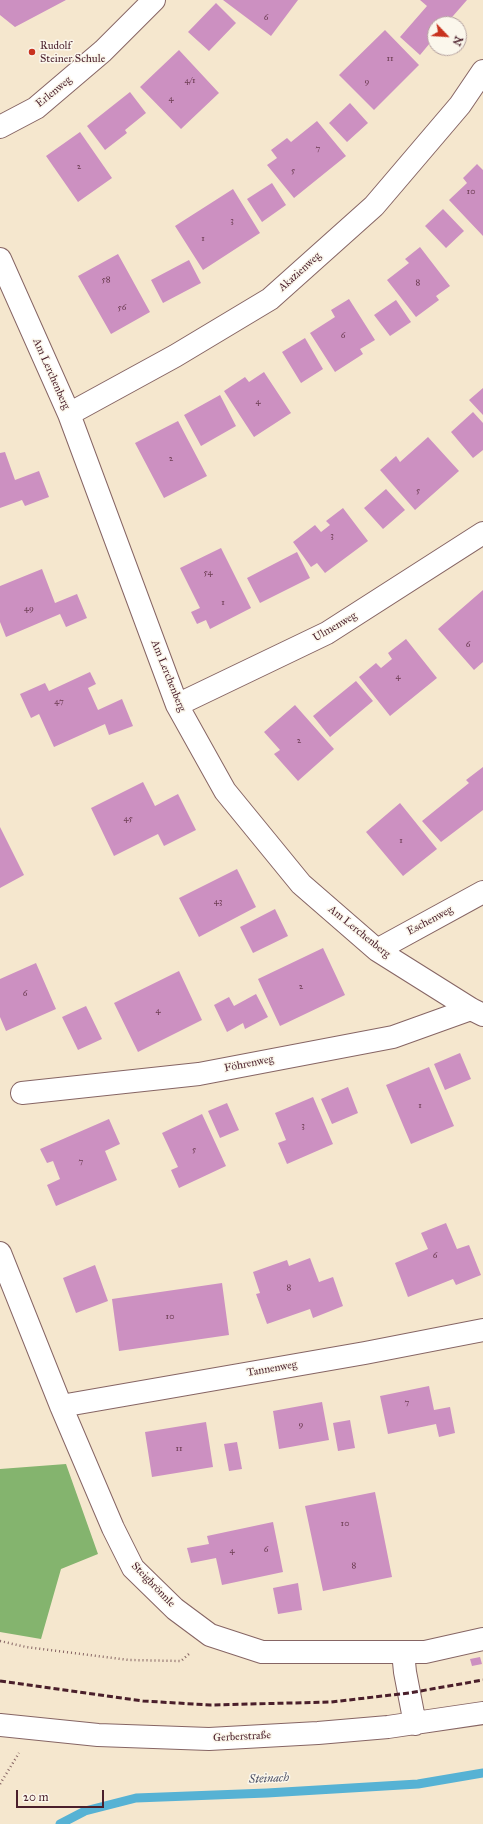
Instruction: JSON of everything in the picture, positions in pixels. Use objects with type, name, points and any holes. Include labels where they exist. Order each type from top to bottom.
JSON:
[{"type":"street","name":"Erlenweg","points":[[0,127],[36,108],[103,51],[154,0]]},
{"type":"street","name":"Akazienweg","points":[[68,414],[175,356],[270,299],[374,206],[460,105],[483,71]]},
{"type":"street","name":"Am Lerchenberg","points":[[0,259],[68,414],[178,705],[230,797],[301,884],[377,950],[477,1012]]},
{"type":"street","name":"Ulmenweg","points":[[178,705],[327,633],[483,533]]},
{"type":"street","name":"Eschenweg","points":[[377,950],[483,892]]},
{"type":"street","name":"Föhrenweg","points":[[22,1093],[207,1072],[393,1037],[477,1012]]},
{"type":"street","name":"Steigbrönnle","points":[[0,1253],[61,1406],[113,1528],[133,1568],[176,1609],[210,1635],[262,1652],[425,1652],[483,1639]]},
{"type":"street","name":"Tannenweg","points":[[61,1406],[358,1354],[483,1330]]},
{"type":"street","points":[[403,1652],[405,1672],[415,1724]]},
{"type":"street","name":"Gerberstraße","points":[[0,1725],[98,1735],[210,1739],[318,1733],[415,1724],[483,1714]]},
{"type":"path","points":[[0,1642],[26,1647],[129,1660],[181,1661],[210,1635]]},
{"type":"path","points":[[0,1784],[21,1750],[27,1727]]},
{"type":"green space","points":[[66,1464],[98,1554],[61,1569],[41,1639],[0,1632],[0,1469]]},
{"type":"building","points":[[0,0],[66,0],[15,27],[0,15]]},
{"type":"building","points":[[223,0],[298,0],[271,36]]},
{"type":"building","points":[[420,0],[467,0],[453,16],[427,16],[427,47],[420,55],[400,37],[427,6]]},
{"type":"building","points":[[216,3],[236,23],[209,51],[188,32]]},
{"type":"building","points":[[385,30],[419,65],[374,110],[339,75]]},
{"type":"building","points":[[179,50],[219,93],[181,129],[140,87]]},
{"type":"building","points":[[130,92],[146,113],[125,130],[127,133],[105,150],[87,126]]},
{"type":"building","points":[[350,103],[368,123],[347,142],[329,123]]},
{"type":"building","points":[[317,121],[346,156],[294,198],[267,165],[277,158],[271,150],[287,138],[291,142]]},
{"type":"building","points":[[80,132],[112,178],[78,202],[46,156]]},
{"type":"building","points":[[477,164],[483,170],[483,236],[449,200],[467,183],[463,178]]},
{"type":"building","points":[[272,183],[286,205],[262,222],[247,199]]},
{"type":"building","points":[[233,189],[260,233],[203,270],[175,226]]},
{"type":"building","points":[[443,209],[464,231],[446,248],[425,226]]},
{"type":"building","points":[[420,247],[450,286],[436,296],[439,300],[416,317],[387,280],[409,263],[405,259]]},
{"type":"building","points":[[118,254],[150,312],[111,334],[78,276]]},
{"type":"building","points":[[189,260],[201,283],[163,303],[151,280]]},
{"type":"building","points":[[349,299],[375,340],[360,349],[363,354],[335,372],[310,333],[335,317],[331,310]]},
{"type":"building","points":[[396,300],[411,322],[390,336],[374,315]]},
{"type":"building","points":[[305,338],[323,369],[301,383],[282,352]]},
{"type":"building","points":[[264,372],[291,413],[254,437],[224,391],[245,377],[249,382]]},
{"type":"building","points":[[483,388],[483,415],[469,400]]},
{"type":"building","points":[[220,395],[236,426],[201,446],[184,415]]},
{"type":"building","points":[[473,412],[483,423],[483,450],[473,458],[451,432]]},
{"type":"building","points":[[178,421],[207,476],[164,498],[135,443]]},
{"type":"building","points":[[428,437],[459,471],[415,510],[380,470],[396,456],[400,462]]},
{"type":"building","points":[[5,452],[15,480],[39,471],[49,497],[25,506],[22,500],[0,508],[0,453]]},
{"type":"building","points":[[386,489],[405,510],[383,529],[364,508]]},
{"type":"building","points":[[343,508],[368,541],[325,573],[317,563],[311,567],[293,542],[315,525],[321,532],[330,525],[326,521]]},
{"type":"building","points":[[221,548],[251,608],[210,629],[206,620],[197,624],[191,612],[200,608],[180,568]]},
{"type":"building","points":[[297,552],[310,578],[260,603],[247,578]]},
{"type":"building","points":[[42,569],[55,603],[77,594],[87,618],[66,627],[60,614],[6,637],[0,622],[0,586]]},
{"type":"building","points":[[483,590],[483,662],[474,670],[438,629]]},
{"type":"building","points":[[406,639],[437,678],[390,716],[359,677],[376,663],[381,668],[392,659],[388,653]]},
{"type":"building","points":[[90,672],[96,684],[88,688],[98,710],[122,699],[133,726],[109,735],[105,724],[54,747],[39,714],[31,718],[20,694],[45,683],[49,691]]},
{"type":"building","points":[[356,681],[373,701],[330,737],[313,716]]},
{"type":"building","points":[[295,705],[334,749],[298,781],[274,754],[280,750],[264,732]]},
{"type":"building","points":[[483,767],[483,810],[441,842],[422,821],[469,783],[466,780]]},
{"type":"building","points":[[143,782],[155,806],[178,794],[196,830],[164,846],[158,834],[114,856],[91,808]]},
{"type":"building","points":[[400,803],[437,849],[403,876],[366,832]]},
{"type":"building","points":[[0,827],[24,875],[0,888]]},
{"type":"building","points":[[237,869],[256,907],[199,937],[179,898]]},
{"type":"building","points":[[275,909],[288,936],[253,953],[240,927]]},
{"type":"building","points":[[323,948],[345,995],[280,1026],[258,979]]},
{"type":"building","points":[[36,963],[56,1009],[6,1031],[0,1017],[0,979]]},
{"type":"building","points":[[179,971],[202,1020],[138,1052],[114,1003]]},
{"type":"building","points":[[256,994],[268,1017],[245,1029],[243,1023],[227,1032],[214,1005],[229,997],[234,1006]]},
{"type":"building","points":[[86,1006],[102,1039],[78,1050],[62,1017]]},
{"type":"building","points":[[460,1053],[471,1079],[445,1090],[434,1064]]},
{"type":"building","points":[[429,1067],[454,1126],[411,1144],[386,1085]]},
{"type":"building","points":[[348,1087],[358,1113],[332,1124],[321,1099]]},
{"type":"building","points":[[313,1097],[333,1144],[287,1164],[278,1143],[286,1140],[275,1113]]},
{"type":"building","points":[[227,1103],[239,1130],[220,1138],[208,1111]]},
{"type":"building","points":[[202,1114],[226,1166],[179,1188],[171,1170],[178,1167],[162,1133]]},
{"type":"building","points":[[109,1119],[120,1144],[105,1151],[117,1180],[56,1206],[47,1185],[60,1179],[53,1161],[47,1163],[40,1149]]},
{"type":"building","points":[[446,1223],[457,1249],[469,1245],[481,1275],[456,1285],[453,1279],[408,1297],[395,1263],[428,1249],[421,1233]]},
{"type":"building","points":[[310,1258],[319,1282],[333,1277],[343,1306],[313,1318],[310,1309],[267,1324],[256,1294],[260,1293],[253,1272],[287,1260],[289,1266]]},
{"type":"building","points":[[95,1265],[108,1301],[76,1313],[63,1278]]},
{"type":"building","points":[[222,1283],[229,1335],[119,1351],[112,1299]]},
{"type":"building","points":[[429,1386],[434,1410],[450,1407],[455,1433],[439,1437],[436,1424],[388,1434],[380,1396]]},
{"type":"building","points":[[322,1402],[329,1440],[279,1449],[273,1411]]},
{"type":"building","points":[[350,1420],[355,1448],[338,1451],[333,1423]]},
{"type":"building","points":[[206,1422],[213,1467],[152,1477],[145,1432]]},
{"type":"building","points":[[237,1442],[242,1469],[229,1471],[224,1444]]},
{"type":"building","points":[[375,1492],[392,1577],[323,1591],[305,1506]]},
{"type":"building","points":[[273,1522],[283,1572],[222,1585],[216,1558],[191,1563],[187,1548],[209,1544],[207,1536]]},
{"type":"building","points":[[298,1583],[302,1610],[278,1614],[273,1588]]},
{"type":"building","points":[[480,1657],[482,1664],[472,1666],[470,1659]]},
{"type":"waterway","name":"Steinach","points":[[60,1824],[85,1811],[136,1798],[267,1793],[418,1784],[483,1773]]},
{"type":"railway","points":[[0,1681],[143,1701],[210,1705],[331,1702],[409,1693],[483,1680]]},
{"type":"place","name":"Rudolf Steiner Schule","points":[[32,52]]}]
